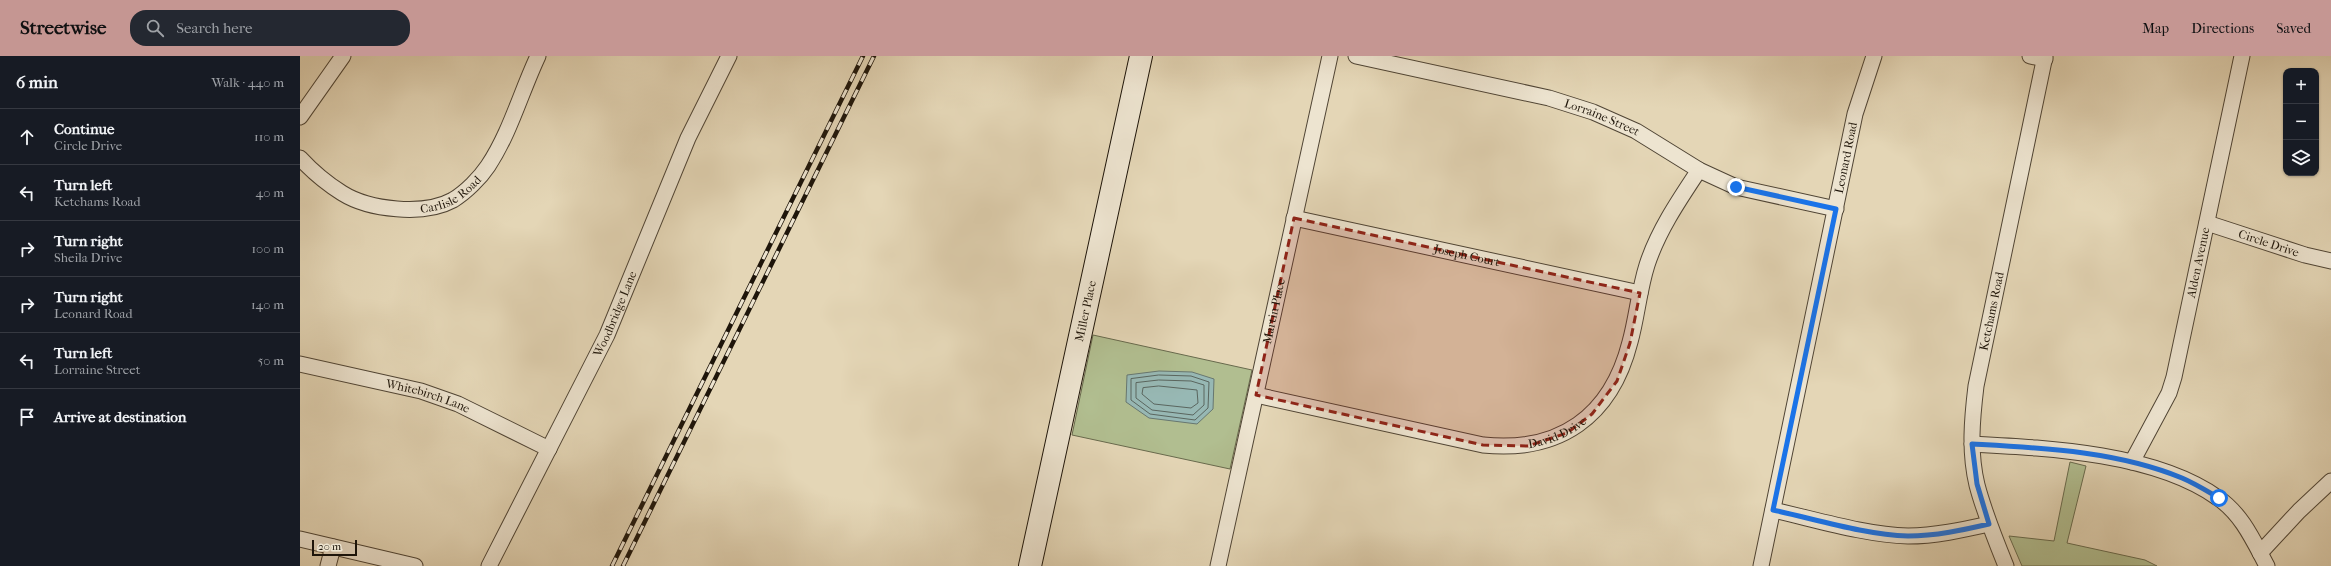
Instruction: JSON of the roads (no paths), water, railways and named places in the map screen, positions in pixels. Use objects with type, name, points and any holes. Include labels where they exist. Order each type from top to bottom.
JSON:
[{"type":"street","points":[[300,117],[343,56]]},
{"type":"street","name":"Carlisle Road","points":[[300,158],[310,169],[342,193],[381,207],[410,209],[452,200],[465,191],[491,161],[538,56]]},
{"type":"street","name":"Woodbridge Lane","points":[[489,566],[607,335],[688,138],[729,56]]},
{"type":"street","name":"Miller Place","points":[[1030,566],[1141,56]]},
{"type":"street","name":"Martin Place","points":[[1218,566],[1330,56]]},
{"type":"street","name":"Lorraine Street","points":[[1356,56],[1549,98],[1593,112],[1636,131],[1699,170],[1736,187],[1836,209]]},
{"type":"street","name":"Leonard Road","points":[[1761,566],[1855,114],[1874,56]]},
{"type":"street","points":[[2030,56],[2045,58]]},
{"type":"street","name":"Alden Avenue","points":[[2132,462],[2169,393],[2174,377],[2242,56]]},
{"type":"street","name":"Ketchams Road","points":[[2006,566],[1989,524],[1977,484],[1972,444],[1972,420],[1976,386],[2045,58]]},
{"type":"street","name":"David Drive","points":[[1256,395],[1482,445],[1505,448],[1528,446],[1567,433],[1592,414],[1608,396],[1617,381],[1630,343],[1640,293],[1655,241],[1699,170]]},
{"type":"street","name":"Joseph Court","points":[[1294,218],[1640,293]]},
{"type":"street","name":"Circle Drive","points":[[2207,223],[2305,255],[2331,261]]},
{"type":"street","name":"Whitebirch Lane","points":[[300,364],[421,391],[458,404],[549,449]]},
{"type":"street","points":[[1972,444],[2045,448],[2132,462],[2182,478],[2219,498],[2243,522],[2264,560],[2299,511],[2331,480]]},
{"type":"street","points":[[1773,510],[1876,532],[1906,536],[1927,535],[1989,524]]},
{"type":"street","points":[[300,539],[415,566]]},
{"type":"street","points":[[328,566],[333,547]]},
{"type":"water","points":[[1159,371],[1192,372],[1214,379],[1213,409],[1197,424],[1149,418],[1126,402],[1127,375]]},
{"type":"railway","points":[[612,566],[863,56]]},
{"type":"railway","points":[[623,566],[874,56]]}]
